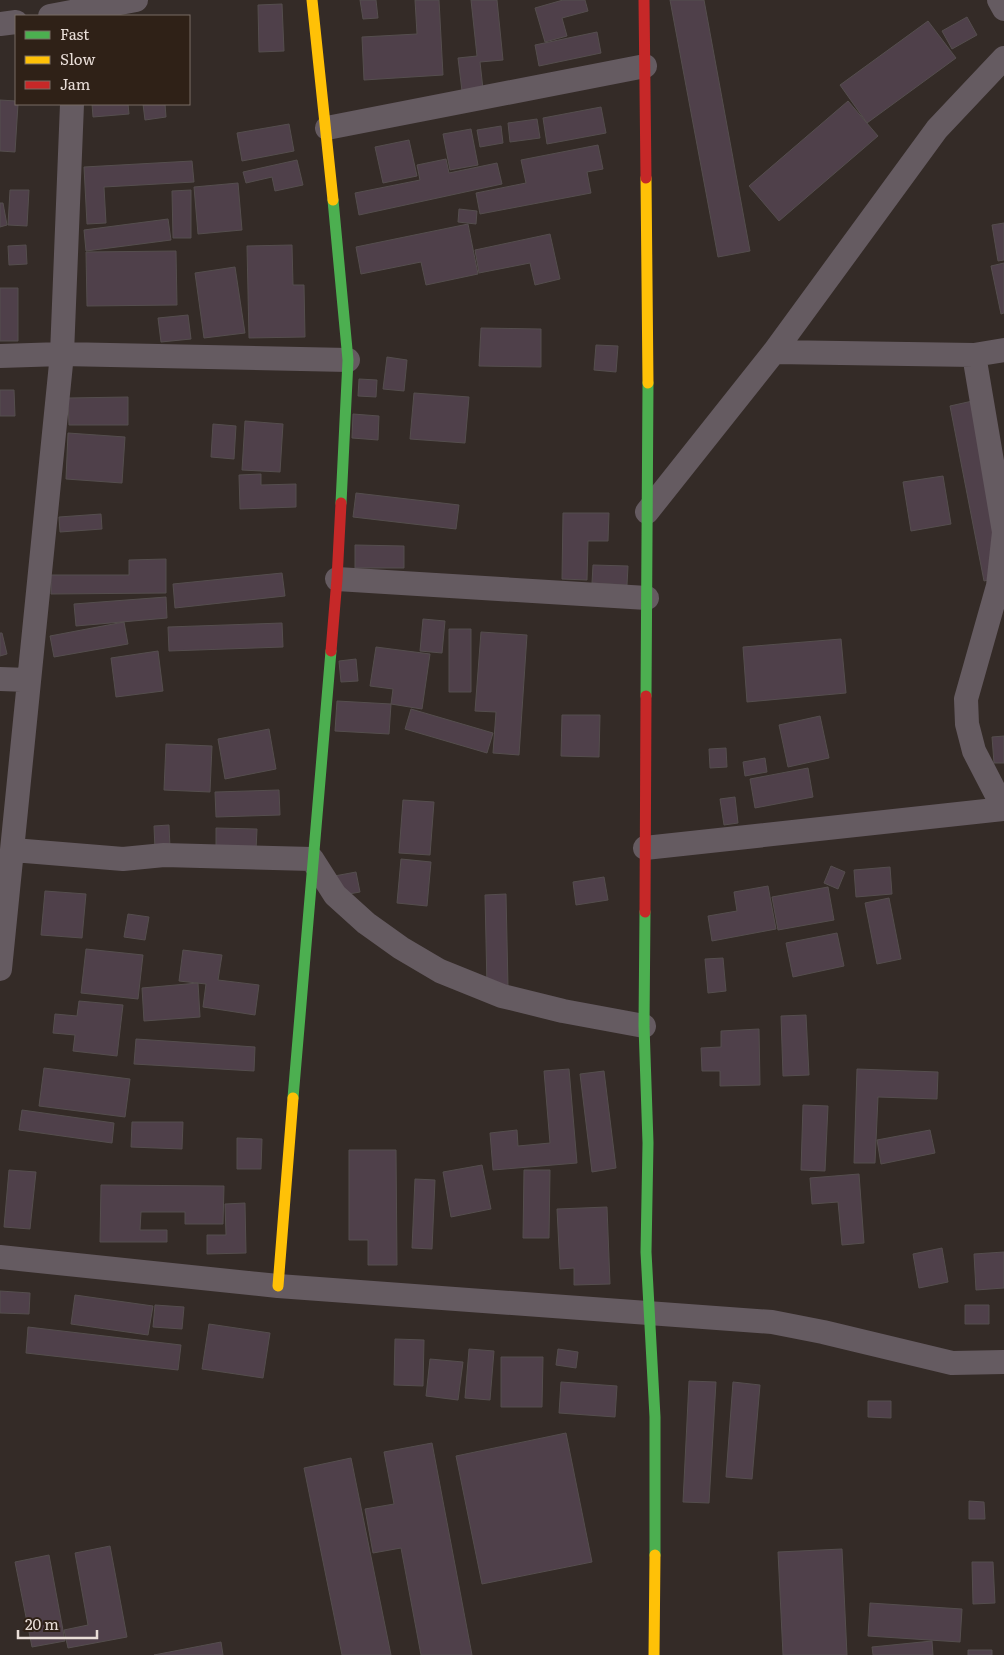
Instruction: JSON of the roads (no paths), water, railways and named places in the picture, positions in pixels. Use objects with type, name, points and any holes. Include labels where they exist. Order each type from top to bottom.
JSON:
[{"type":"street","points":[[63,15],[76,14],[136,0]]},
{"type":"street","points":[[278,1286],[312,859],[338,579],[348,360],[312,0]]},
{"type":"street","points":[[644,0],[648,418],[644,1026],[648,1143],[646,1252],[655,1417],[654,1655]]},
{"type":"street","points":[[999,0],[1004,10]]},
{"type":"street","points":[[0,24],[15,22]]},
{"type":"street","points":[[647,512],[774,352],[937,129],[1004,58]]},
{"type":"street","points":[[326,128],[645,66]]},
{"type":"street","points":[[0,959],[13,850],[28,680],[62,354],[72,105]]},
{"type":"street","points":[[774,352],[974,355],[1004,350]]},
{"type":"street","points":[[0,356],[62,354],[348,360]]},
{"type":"street","points":[[644,848],[1004,809],[974,751],[967,724],[966,699],[998,586],[1004,532],[974,355]]},
{"type":"street","points":[[338,579],[647,598]]},
{"type":"street","points":[[0,679],[28,680]]},
{"type":"street","points":[[13,850],[123,859],[164,855],[312,859]]},
{"type":"street","points":[[312,859],[335,895],[366,923],[401,948],[440,971],[502,996],[563,1011],[644,1026]]},
{"type":"street","points":[[0,1257],[278,1286],[772,1322],[823,1332],[952,1363],[1004,1362]]}]
